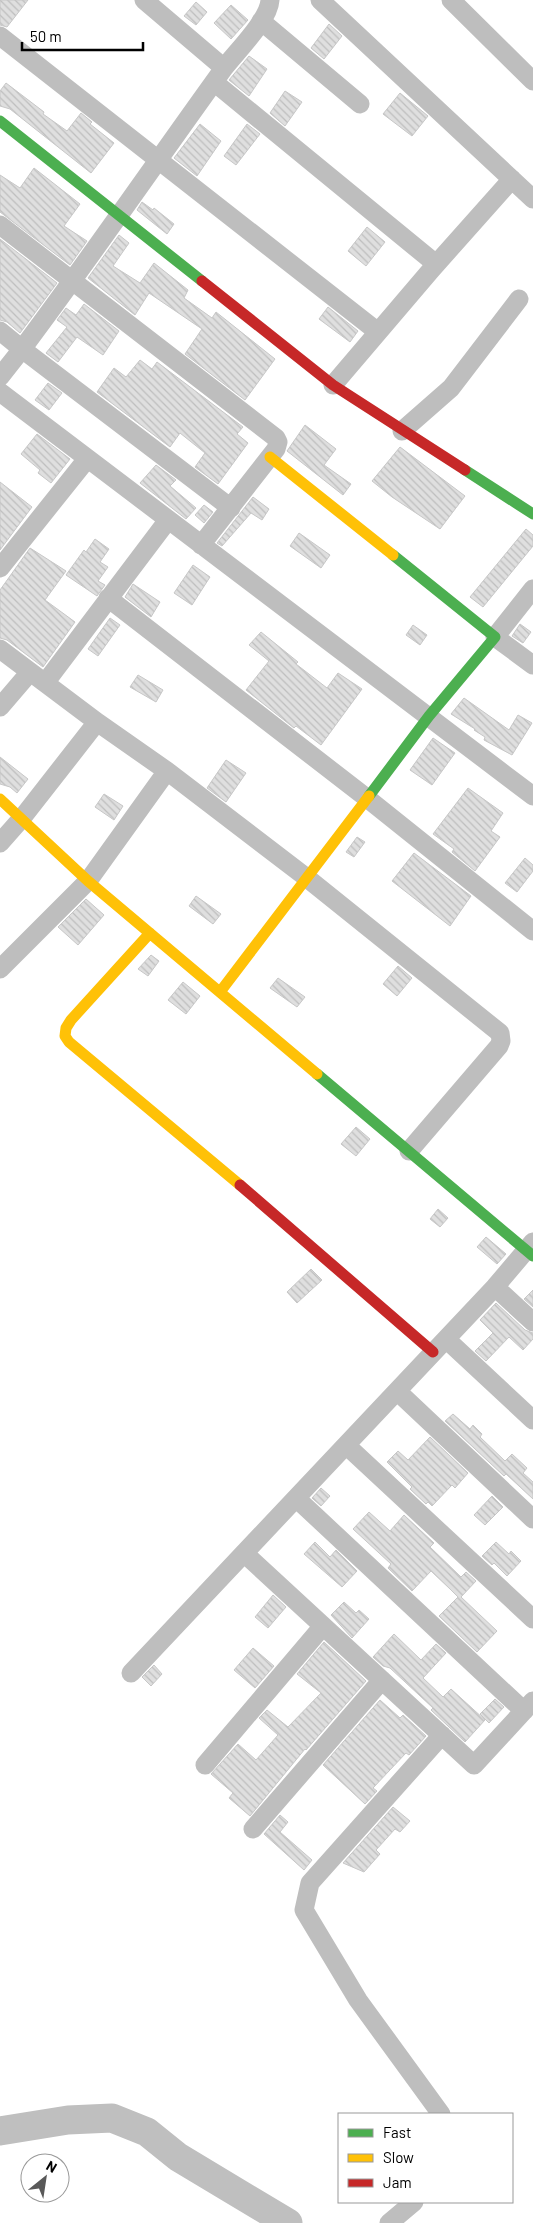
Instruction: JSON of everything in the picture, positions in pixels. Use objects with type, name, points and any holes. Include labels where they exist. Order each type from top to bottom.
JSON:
[{"type":"street","points":[[144,0],[219,75],[436,264]]},
{"type":"street","points":[[0,377],[120,217],[219,75],[261,21],[270,0]]},
{"type":"street","points":[[320,0],[533,199]]},
{"type":"street","points":[[452,0],[533,81]]},
{"type":"street","points":[[261,21],[360,104]]},
{"type":"street","points":[[0,36],[158,162],[378,332]]},
{"type":"street","points":[[0,121],[334,385],[402,431],[533,514]]},
{"type":"street","points":[[334,385],[436,264],[512,179]]},
{"type":"street","points":[[0,226],[273,435],[278,442],[270,457],[201,545]]},
{"type":"street","points":[[402,431],[451,388],[519,299]]},
{"type":"street","points":[[0,331],[231,508]]},
{"type":"street","points":[[2,396],[87,458],[533,796]]},
{"type":"street","points":[[270,457],[495,637],[533,665]]},
{"type":"street","points":[[0,568],[87,458]]},
{"type":"street","points":[[45,683],[168,520]]},
{"type":"street","points":[[220,992],[368,799],[428,716],[533,589]]},
{"type":"street","points":[[108,598],[368,799],[533,930]]},
{"type":"street","points":[[0,649],[307,878],[497,1029],[502,1036],[499,1046],[409,1151]]},
{"type":"street","points":[[0,707],[30,672]]},
{"type":"street","points":[[0,842],[22,818],[97,722]]},
{"type":"street","points":[[0,969],[88,881],[167,772]]},
{"type":"street","points":[[0,799],[88,881],[409,1151],[531,1249],[131,1673]]},
{"type":"street","points":[[150,933],[71,1020],[66,1028],[65,1036],[77,1049],[307,1241],[533,1420]]},
{"type":"street","points":[[495,1287],[533,1322]]},
{"type":"street","points":[[397,1391],[533,1519]]},
{"type":"street","points":[[346,1446],[533,1619]]},
{"type":"street","points":[[244,1553],[474,1765],[528,1706],[296,1498]]},
{"type":"street","points":[[205,1765],[323,1626]]},
{"type":"street","points":[[253,1829],[382,1680]]},
{"type":"street","points":[[439,2113],[358,2000],[304,1910],[310,1883],[442,1735]]},
{"type":"street","points":[[389,2223],[413,2203]]},
{"type":"building","points":[[0,0],[28,0],[7,27],[0,25]]},
{"type":"building","points":[[196,2],[207,12],[196,25],[184,16]]},
{"type":"building","points":[[231,5],[248,20],[231,39],[214,23]]},
{"type":"building","points":[[329,24],[342,36],[324,59],[311,48]]},
{"type":"building","points":[[249,56],[267,69],[249,96],[229,80]]},
{"type":"building","points":[[6,83],[67,131],[81,113],[92,122],[90,124],[114,143],[91,173],[10,109],[0,106],[0,91]]},
{"type":"building","points":[[285,91],[302,102],[285,126],[270,113]]},
{"type":"building","points":[[400,93],[428,116],[412,136],[383,114]]},
{"type":"building","points":[[200,124],[221,141],[197,176],[174,158]]},
{"type":"building","points":[[247,124],[260,134],[236,165],[224,156]]},
{"type":"building","points":[[34,168],[80,204],[64,226],[87,241],[70,265],[0,212],[0,175],[20,188]]},
{"type":"building","points":[[142,202],[153,210],[154,208],[174,224],[167,234],[137,210]]},
{"type":"building","points":[[367,227],[385,242],[366,266],[348,251]]},
{"type":"building","points":[[119,235],[129,243],[113,266],[140,283],[154,263],[188,290],[184,298],[212,318],[216,312],[275,359],[245,400],[185,354],[202,329],[149,293],[135,315],[88,278]]},
{"type":"building","points":[[0,239],[57,283],[20,333],[7,322],[0,320]]},
{"type":"building","points":[[84,304],[119,331],[103,355],[77,337],[58,362],[46,353],[67,327],[57,320],[66,308],[76,315]]},
{"type":"building","points":[[328,307],[358,331],[350,342],[319,319]]},
{"type":"building","points":[[140,360],[152,369],[157,362],[243,427],[237,434],[248,443],[218,484],[195,467],[205,453],[180,433],[170,447],[97,392],[114,368],[126,377]]},
{"type":"building","points":[[48,383],[62,393],[49,410],[35,400]]},
{"type":"building","points":[[305,425],[336,449],[324,465],[351,484],[343,495],[287,451]]},
{"type":"building","points":[[37,434],[70,459],[51,483],[38,473],[40,470],[21,454]]},
{"type":"building","points":[[400,447],[465,496],[440,529],[392,497],[372,481]]},
{"type":"building","points":[[156,465],[176,480],[170,486],[196,508],[186,519],[140,483]]},
{"type":"building","points":[[0,482],[32,507],[0,550]]},
{"type":"building","points":[[253,497],[269,509],[262,520],[251,513],[222,546],[217,543]]},
{"type":"building","points":[[204,505],[213,512],[204,523],[195,515]]},
{"type":"building","points":[[526,529],[533,535],[533,546],[483,607],[470,597]]},
{"type":"building","points":[[299,533],[330,555],[321,568],[290,546]]},
{"type":"building","points":[[95,539],[109,549],[100,562],[108,567],[98,581],[105,585],[97,596],[66,575],[84,550],[86,552]]},
{"type":"building","points":[[30,548],[66,571],[45,600],[75,622],[43,667],[7,640],[0,638],[0,590]]},
{"type":"building","points":[[193,565],[210,577],[192,605],[174,593]]},
{"type":"building","points":[[133,584],[160,602],[151,617],[125,597]]},
{"type":"building","points":[[110,618],[120,625],[98,656],[88,649]]},
{"type":"building","points":[[520,624],[531,632],[523,643],[512,636]]},
{"type":"building","points":[[413,625],[427,635],[420,645],[406,635]]},
{"type":"building","points":[[261,632],[298,662],[296,664],[327,688],[338,673],[362,689],[321,745],[296,726],[294,728],[246,690],[269,661],[249,645]]},
{"type":"building","points":[[138,675],[163,690],[156,702],[130,687]]},
{"type":"building","points":[[464,698],[509,730],[518,715],[532,723],[512,755],[484,740],[485,737],[475,729],[451,714]]},
{"type":"building","points":[[433,738],[455,753],[432,785],[410,770]]},
{"type":"building","points":[[0,757],[28,779],[17,793],[10,787],[0,784]]},
{"type":"building","points":[[226,760],[246,773],[226,802],[207,788]]},
{"type":"building","points":[[468,788],[503,813],[491,831],[500,837],[475,871],[452,852],[454,849],[433,834]]},
{"type":"building","points":[[104,794],[123,806],[114,820],[95,807]]},
{"type":"building","points":[[357,837],[365,842],[354,857],[346,852]]},
{"type":"building","points":[[414,853],[471,896],[450,926],[392,881]]},
{"type":"building","points":[[525,858],[533,865],[533,871],[517,892],[505,883]]},
{"type":"building","points":[[196,896],[221,914],[213,924],[189,906]]},
{"type":"building","points":[[86,899],[104,915],[78,945],[58,927]]},
{"type":"building","points":[[151,955],[159,961],[148,976],[138,969]]},
{"type":"building","points":[[398,966],[412,978],[397,996],[383,984]]},
{"type":"building","points":[[278,978],[305,997],[297,1007],[270,988]]},
{"type":"building","points":[[183,982],[200,996],[186,1014],[168,1000]]},
{"type":"building","points":[[356,1127],[370,1139],[356,1156],[341,1144]]},
{"type":"building","points":[[438,1209],[448,1218],[440,1227],[430,1219]]},
{"type":"building","points":[[486,1237],[506,1254],[497,1264],[477,1247]]},
{"type":"building","points":[[311,1269],[322,1280],[297,1303],[287,1292]]},
{"type":"building","points":[[533,1290],[533,1307],[524,1299]]},
{"type":"building","points":[[496,1303],[525,1330],[533,1333],[533,1339],[523,1350],[509,1337],[486,1361],[475,1351],[493,1333],[480,1320]]},
{"type":"building","points":[[453,1414],[470,1429],[473,1425],[482,1434],[480,1437],[505,1461],[512,1454],[527,1468],[523,1473],[533,1482],[533,1499],[506,1474],[504,1476],[445,1421]]},
{"type":"building","points":[[430,1437],[468,1473],[455,1488],[452,1485],[432,1506],[428,1502],[426,1504],[410,1489],[412,1487],[387,1462],[398,1451],[408,1460]]},
{"type":"building","points":[[321,1488],[330,1496],[321,1506],[312,1498]]},
{"type":"building","points":[[492,1496],[503,1507],[485,1525],[474,1515]]},
{"type":"building","points":[[369,1512],[390,1531],[404,1515],[434,1543],[430,1547],[461,1577],[466,1572],[476,1581],[461,1597],[497,1631],[477,1652],[439,1616],[458,1597],[450,1589],[431,1571],[412,1591],[388,1568],[391,1564],[353,1529]]},
{"type":"building","points":[[315,1542],[330,1557],[336,1550],[357,1571],[342,1587],[304,1554]]},
{"type":"building","points":[[496,1542],[509,1554],[511,1551],[521,1561],[507,1576],[494,1563],[492,1565],[482,1556]]},
{"type":"building","points":[[273,1595],[286,1607],[268,1628],[255,1617]]},
{"type":"building","points":[[344,1602],[356,1613],[359,1610],[369,1619],[352,1638],[331,1615]]},
{"type":"building","points":[[394,1634],[421,1660],[436,1644],[446,1653],[423,1678],[443,1697],[451,1689],[485,1720],[465,1742],[431,1710],[433,1708],[390,1668],[383,1666],[373,1657]]},
{"type":"building","points":[[324,1642],[366,1681],[305,1749],[250,1816],[229,1798],[233,1793],[211,1774],[238,1744],[256,1760],[278,1735],[259,1718],[267,1710],[288,1727],[321,1693],[297,1674]]},
{"type":"building","points":[[253,1648],[274,1666],[255,1688],[234,1670]]},
{"type":"building","points":[[154,1665],[162,1674],[151,1686],[142,1677]]},
{"type":"building","points":[[495,1699],[504,1707],[489,1723],[480,1714]]},
{"type":"building","points":[[380,1700],[400,1718],[403,1715],[426,1736],[409,1755],[406,1753],[373,1788],[377,1791],[365,1804],[323,1765]]},
{"type":"building","points":[[393,1807],[410,1821],[400,1832],[395,1829],[376,1850],[380,1854],[364,1872],[343,1863]]},
{"type":"building","points":[[280,1815],[288,1822],[280,1832],[312,1860],[304,1870],[264,1834]]},
{"type":"waterway","points":[[0,2131],[68,2120],[112,2118],[147,2132],[178,2157],[288,2223]]},
{"type":"traffic: fast","points":[[0,121],[202,281]]},
{"type":"traffic: fast","points":[[465,470],[533,514]]},
{"type":"traffic: fast","points":[[369,796],[429,716],[495,637],[393,555]]},
{"type":"traffic: fast","points":[[317,1074],[533,1256]]},
{"type":"traffic: slow","points":[[270,457],[393,555]]},
{"type":"traffic: slow","points":[[220,992],[369,796]]},
{"type":"traffic: slow","points":[[0,799],[88,881],[317,1074]]},
{"type":"traffic: slow","points":[[150,933],[71,1020],[66,1028],[65,1036],[69,1042],[240,1185]]},
{"type":"traffic: jam","points":[[202,281],[333,385],[465,470]]},
{"type":"traffic: jam","points":[[240,1185],[433,1352]]}]
